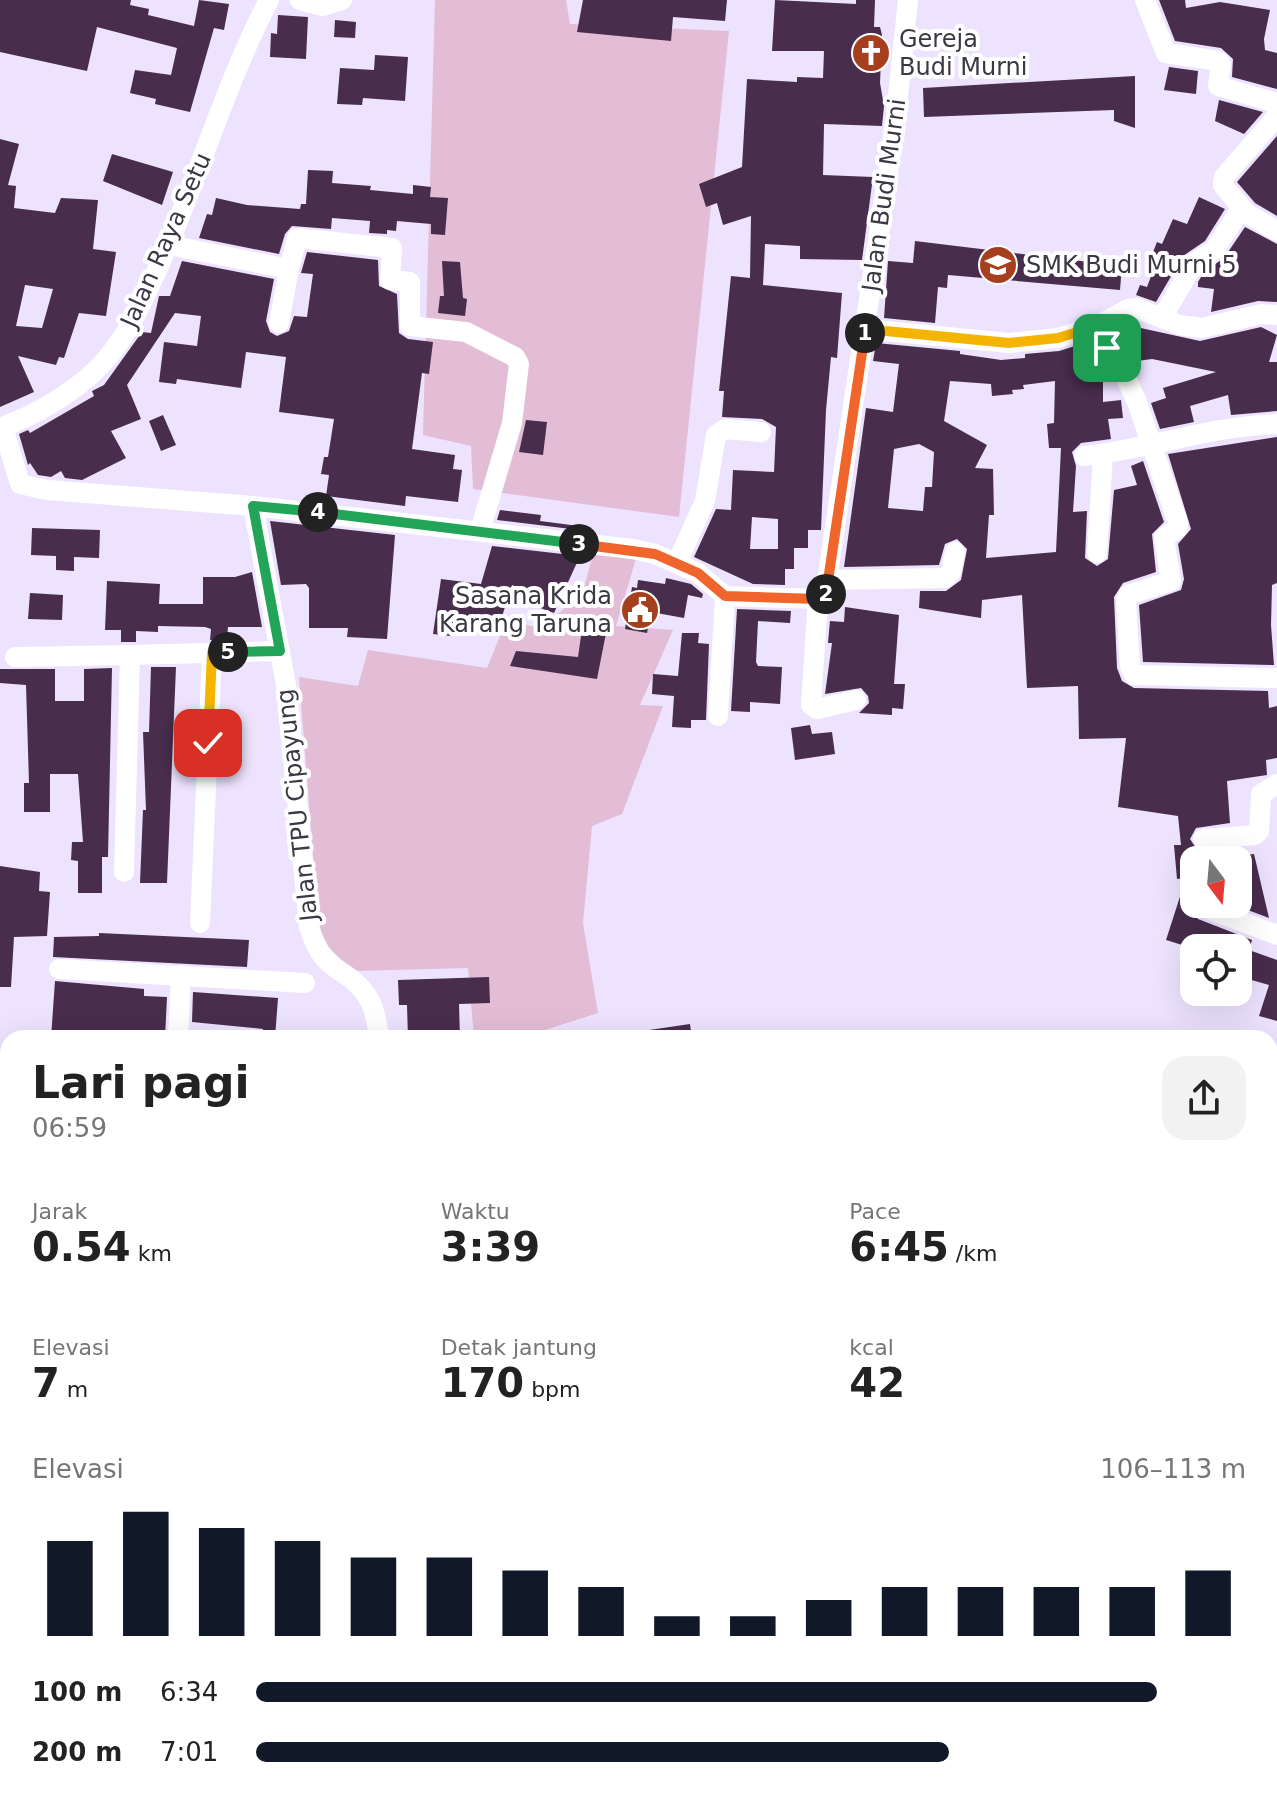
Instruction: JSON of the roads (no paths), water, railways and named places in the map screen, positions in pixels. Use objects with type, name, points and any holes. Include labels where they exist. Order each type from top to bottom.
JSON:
[{"type":"street","name":"Jalan Raya Setu","points":[[1,428],[43,409],[98,368],[132,324],[169,245],[244,47],[269,0]]},
{"type":"street","points":[[300,0],[323,6],[342,0]]},
{"type":"street","name":"Jalan Budi Murni","points":[[830,580],[895,125],[908,0]]},
{"type":"street","points":[[1145,0],[1166,53],[1218,61],[1221,64],[1218,86],[1277,103]]},
{"type":"street","points":[[1277,116],[1224,177],[1223,185],[1241,209],[1277,231]]},
{"type":"street","points":[[1162,318],[1194,263],[1214,250],[1241,209]]},
{"type":"street","points":[[279,323],[297,238],[392,248],[390,280],[410,282],[410,326],[466,332],[515,357],[519,364],[512,423],[480,531]]},
{"type":"street","points":[[169,245],[289,269]]},
{"type":"street","points":[[865,329],[1009,343],[1058,338],[1097,326],[1128,309],[1179,325],[1209,328],[1251,316],[1277,315]]},
{"type":"street","points":[[1097,326],[1121,367],[1178,523],[1178,528],[1164,538],[1171,581],[1128,595],[1126,601],[1130,667],[1134,675],[1277,678]]},
{"type":"street","points":[[1097,553],[1094,455],[1151,446],[1207,432],[1277,424]]},
{"type":"street","points":[[1,428],[20,484],[47,490],[253,506],[633,549],[677,563],[713,583],[725,596],[818,599],[828,591],[830,580],[937,580],[951,572],[955,552]]},
{"type":"street","points":[[677,563],[708,491],[716,435],[725,429],[761,432]]},
{"type":"street","name":"Jalan TPU Cipayung","points":[[253,506],[280,651],[309,926],[315,947],[330,966],[367,994],[378,1030]]},
{"type":"street","points":[[718,716],[725,596]]},
{"type":"street","points":[[818,599],[811,705],[817,709],[856,700]]},
{"type":"street","points":[[15,657],[280,651]]},
{"type":"street","points":[[200,923],[212,653]]},
{"type":"street","points":[[124,872],[130,655]]},
{"type":"street","points":[[1203,839],[1255,835],[1259,831],[1261,794],[1277,784]]},
{"type":"street","points":[[1232,918],[1277,935]]},
{"type":"street","points":[[59,969],[305,983]]},
{"type":"street","points":[[178,1030],[181,975]]},
{"type":"place","name":"Gereja Budi Murni","points":[[871,53]]},
{"type":"place","name":"SMK Budi Murni 5","points":[[998,265]]},
{"type":"place","name":"Sasana Krida Karang Taruna","points":[[640,610]]}]
